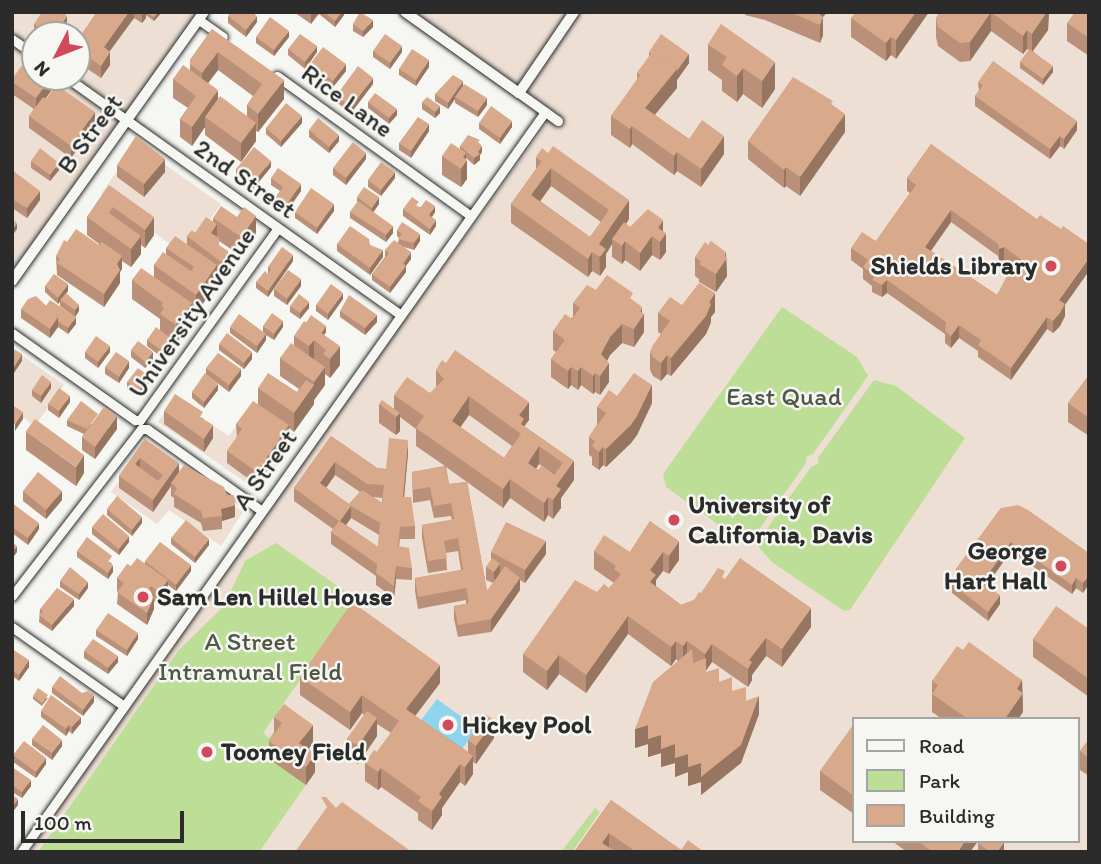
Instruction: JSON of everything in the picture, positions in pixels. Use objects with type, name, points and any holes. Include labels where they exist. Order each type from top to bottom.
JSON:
[{"type":"street","points":[[405,12],[558,121]]},
{"type":"street","points":[[519,93],[573,12]]},
{"type":"street","points":[[201,16],[231,43]]},
{"type":"street","name":"B Street","points":[[12,281],[201,16]]},
{"type":"street","name":"Rice Lane","points":[[264,67],[471,216]]},
{"type":"street","name":"2nd Street","points":[[86,91],[400,314]]},
{"type":"street","name":"A Street","points":[[21,852],[545,112]]},
{"type":"street","name":"University Avenue","points":[[12,596],[140,425],[278,228]]},
{"type":"street","points":[[12,333],[262,511]]},
{"type":"street","points":[[12,627],[124,706]]},
{"type":"shaded area","points":[[12,12],[202,12],[12,281]]},
{"type":"shaded area","name":"University of California, Davis","points":[[395,12],[1089,12],[1089,852],[24,852],[401,318],[405,320],[548,122]]},
{"type":"shaded area","points":[[136,144],[221,204],[185,255],[101,194]]},
{"type":"shaded area","points":[[12,348],[64,385],[35,426],[12,409]]},
{"type":"shaded area","points":[[173,399],[229,436],[252,404],[298,437],[258,491],[158,422]]},
{"type":"shaded area","points":[[145,444],[243,512],[221,546],[169,510],[157,524],[111,492]]},
{"type":"green space","name":"East Quad","points":[[782,307],[857,357],[868,376],[813,454],[806,457],[806,463],[751,541],[733,535],[666,487],[663,474]]},
{"type":"green space","points":[[874,380],[896,386],[965,438],[850,610],[844,611],[772,562],[756,544],[811,467],[818,464],[818,458]]},
{"type":"green space","name":"Toomey Field","points":[[276,543],[356,599],[263,733],[269,738],[282,721],[313,743],[300,761],[315,772],[259,852],[38,852],[178,651],[224,606],[245,561]]},
{"type":"green space","points":[[595,808],[600,812],[572,852],[561,852]]},
{"type":"water","name":"Hickey Pool","points":[[437,699],[477,728],[460,752],[419,723]]},
{"type":"building","points":[[42,12],[62,12],[67,16],[64,21],[36,21]]},
{"type":"building","points":[[97,12],[129,12],[104,47],[110,52],[101,66],[91,59],[91,21]]},
{"type":"building","points":[[146,12],[159,12],[154,17]]},
{"type":"building","points":[[231,12],[252,12],[257,16],[246,30],[228,16]]},
{"type":"building","points":[[324,12],[342,12],[335,21]]},
{"type":"building","points":[[360,12],[373,20],[363,31],[353,24]]},
{"type":"building","points":[[790,12],[817,12],[823,17],[820,25]]},
{"type":"building","points":[[856,12],[916,12],[896,40],[891,37],[886,43],[851,18]]},
{"type":"building","points":[[940,12],[991,12],[970,42],[960,43],[938,27],[936,18]]},
{"type":"building","points":[[991,12],[1047,12],[1032,34],[1027,30],[1023,36]]},
{"type":"building","points":[[1075,12],[1089,12],[1089,38],[1067,23]]},
{"type":"building","points":[[270,17],[289,31],[274,50],[256,37]]},
{"type":"building","points":[[721,24],[775,62],[762,81],[743,68],[737,76],[722,65],[727,57],[708,44]]},
{"type":"building","points":[[212,29],[284,80],[258,114],[247,105],[262,84],[218,52],[202,73],[190,64],[190,60]]},
{"type":"building","points":[[300,34],[317,46],[305,62],[288,49]]},
{"type":"building","points":[[385,34],[402,46],[390,63],[373,51]]},
{"type":"building","points":[[661,34],[689,54],[677,71],[649,52]]},
{"type":"building","points":[[323,47],[346,64],[333,81],[310,64]]},
{"type":"building","points":[[412,49],[429,60],[416,80],[399,69]]},
{"type":"building","points":[[1029,49],[1053,66],[1043,79],[1020,62]]},
{"type":"building","points":[[652,52],[677,69],[645,108],[689,139],[702,120],[724,136],[701,169],[677,152],[674,156],[632,126],[630,129],[611,116],[640,75],[637,73]]},
{"type":"building","points":[[993,61],[1077,121],[1064,139],[1060,136],[1050,149],[975,96],[983,85],[978,82]]},
{"type":"building","points":[[183,65],[218,90],[192,127],[180,119],[196,96],[173,79]]},
{"type":"building","points":[[358,66],[373,78],[351,107],[336,96]]},
{"type":"building","points":[[21,67],[21,88],[12,82]]},
{"type":"building","points":[[453,75],[463,81],[448,103],[435,94]]},
{"type":"building","points":[[793,77],[833,101],[831,104],[845,114],[800,177],[786,167],[784,170],[748,141]]},
{"type":"building","points":[[464,84],[487,98],[478,111],[455,97]]},
{"type":"building","points":[[26,91],[41,91],[36,98]]},
{"type":"building","points":[[52,91],[65,91],[95,112],[71,146],[29,116],[43,97],[46,99]]},
{"type":"building","points":[[375,93],[397,109],[389,118],[368,102]]},
{"type":"building","points":[[220,96],[256,123],[241,143],[205,117]]},
{"type":"building","points":[[427,97],[440,106],[435,112],[422,102]]},
{"type":"building","points":[[286,103],[302,116],[281,141],[266,128]]},
{"type":"building","points":[[491,106],[512,121],[500,138],[479,123]]},
{"type":"building","points":[[418,117],[429,124],[411,151],[399,143]]},
{"type":"building","points":[[318,118],[339,135],[329,147],[309,130]]},
{"type":"building","points":[[468,135],[480,140],[478,142],[482,146],[478,152],[480,154],[474,158],[460,146]]},
{"type":"building","points":[[136,136],[165,159],[144,184],[117,165]]},
{"type":"building","points":[[353,142],[366,153],[346,178],[333,168]]},
{"type":"building","points":[[451,143],[466,153],[463,157],[467,160],[461,169],[442,156]]},
{"type":"building","name":"Shields Library","points":[[931,144],[1037,219],[1040,215],[1061,229],[1063,226],[1089,244],[1089,258],[1059,300],[1065,304],[1060,313],[1053,321],[1047,317],[1011,368],[978,345],[981,340],[959,325],[951,336],[945,331],[946,322],[887,280],[882,285],[872,280],[875,275],[863,267],[868,260],[851,248],[862,232],[876,241],[916,185],[907,178]],"holes":[[[951,210],[998,244],[999,249],[1004,247],[1022,260],[1009,272],[997,295],[925,247]]]},
{"type":"building","points":[[553,146],[629,200],[599,244],[606,249],[600,257],[592,252],[588,259],[511,204],[542,161],[536,157],[542,148],[548,153]],"holes":[[[551,168],[609,210],[590,237],[531,195]]]},
{"type":"building","points":[[254,147],[271,161],[253,183],[236,169]]},
{"type":"building","points":[[40,148],[59,163],[50,175],[31,161]]},
{"type":"building","points":[[381,162],[395,172],[381,190],[368,180]]},
{"type":"building","points":[[278,168],[301,184],[287,204],[276,197],[283,187],[271,178]]},
{"type":"building","points":[[12,170],[40,191],[27,208],[12,199]]},
{"type":"building","points":[[109,185],[154,217],[145,230],[113,207],[109,213],[141,236],[131,249],[87,217]]},
{"type":"building","points":[[364,187],[379,197],[372,208],[357,197]]},
{"type":"building","points":[[311,188],[334,204],[317,228],[295,212]]},
{"type":"building","points":[[412,197],[419,202],[416,205],[420,208],[426,200],[435,206],[429,215],[436,220],[430,229],[403,209]]},
{"type":"building","points":[[358,201],[393,226],[386,235],[350,212]]},
{"type":"building","points":[[221,206],[237,217],[244,207],[256,216],[241,237],[213,218]]},
{"type":"building","points":[[648,209],[663,220],[658,228],[666,233],[660,242],[652,236],[640,253],[625,241],[622,246],[612,239],[624,222],[630,227]]},
{"type":"building","points":[[206,217],[217,224],[211,233],[219,238],[219,245],[228,251],[221,262],[187,236],[192,230],[195,233]]},
{"type":"building","points":[[402,222],[420,234],[414,243],[398,239],[402,234],[397,230]]},
{"type":"building","points":[[350,226],[369,239],[370,245],[383,250],[370,268],[337,244]]},
{"type":"building","points":[[76,229],[99,245],[102,242],[122,256],[117,264],[120,270],[104,294],[57,263],[60,259],[56,256],[64,240],[67,242]]},
{"type":"building","points":[[175,236],[217,265],[196,295],[154,265],[163,252],[191,271],[194,267],[166,248]]},
{"type":"building","points":[[394,240],[411,252],[403,263],[406,266],[390,287],[372,274],[389,253],[385,250]]},
{"type":"building","points":[[711,241],[726,252],[724,255],[727,258],[716,274],[699,264],[701,262],[695,257],[705,242],[708,245]]},
{"type":"building","points":[[282,247],[293,255],[268,291],[256,282],[265,271],[268,274],[271,269],[268,267]]},
{"type":"building","points":[[141,268],[192,303],[176,325],[160,314],[164,308],[161,306],[163,303],[132,280]]},
{"type":"building","points":[[288,270],[301,279],[287,299],[274,289]]},
{"type":"building","points":[[54,274],[68,284],[58,298],[45,286]]},
{"type":"building","points":[[607,275],[633,293],[630,298],[642,307],[640,311],[644,314],[634,329],[622,324],[610,337],[601,354],[609,363],[600,376],[595,373],[593,376],[581,367],[578,371],[571,367],[568,371],[551,359],[565,340],[553,331],[565,314],[572,319],[580,308],[573,303],[587,285],[596,290]]},
{"type":"building","points":[[699,283],[715,293],[709,302],[711,304],[706,316],[671,358],[667,355],[661,363],[650,352],[670,321],[658,313],[670,297],[682,305]]},
{"type":"building","points":[[331,284],[343,293],[328,314],[316,305]]},
{"type":"building","points":[[66,293],[79,305],[75,310],[60,300]]},
{"type":"building","points":[[299,294],[309,302],[300,313],[290,306]]},
{"type":"building","points":[[349,295],[377,315],[365,328],[340,311]]},
{"type":"building","points":[[36,296],[58,317],[50,329],[21,309],[28,299]]},
{"type":"building","points":[[50,300],[76,317],[68,328],[58,321],[58,317],[46,306]]},
{"type":"building","points":[[272,313],[283,321],[274,334],[263,326]]},
{"type":"building","points":[[239,314],[266,334],[257,346],[230,327]]},
{"type":"building","points":[[311,315],[326,326],[321,333],[306,323]]},
{"type":"building","points":[[304,321],[340,346],[330,359],[323,354],[326,350],[314,340],[309,346],[294,336]]},
{"type":"building","points":[[156,327],[173,340],[164,352],[147,340]]},
{"type":"building","points":[[227,333],[252,352],[244,363],[219,344]]},
{"type":"building","points":[[96,336],[110,346],[98,362],[85,352]]},
{"type":"building","points":[[138,341],[153,352],[145,362],[131,350]]},
{"type":"building","points":[[291,343],[325,367],[314,382],[280,358]]},
{"type":"building","points":[[12,348],[22,354],[12,370]]},
{"type":"building","points":[[455,350],[529,402],[519,415],[524,419],[521,424],[574,461],[556,486],[561,489],[553,500],[548,497],[544,503],[510,479],[503,489],[416,428],[424,416],[394,395],[407,377],[430,393],[444,379],[436,370],[442,360],[446,363]],"holes":[[[469,396],[521,434],[504,458],[452,421]],[[539,446],[563,463],[554,475],[541,466],[538,470],[528,463]]]},
{"type":"building","points":[[116,352],[129,361],[119,377],[105,367]]},
{"type":"building","points":[[218,353],[241,369],[229,385],[206,368]]},
{"type":"building","points":[[138,368],[149,376],[139,390],[127,382]]},
{"type":"building","points":[[205,373],[218,384],[204,402],[192,392]]},
{"type":"building","points":[[268,373],[297,392],[306,380],[314,385],[294,413],[258,388]]},
{"type":"building","points":[[634,373],[652,385],[631,425],[606,449],[603,447],[599,452],[592,446],[595,441],[589,437],[606,413],[597,407],[609,390],[617,396]]},
{"type":"building","points":[[42,375],[51,382],[41,396],[32,390]]},
{"type":"building","points":[[1089,375],[1089,418],[1068,403]]},
{"type":"building","points":[[59,388],[70,396],[59,411],[48,404]]},
{"type":"building","points":[[175,394],[203,412],[200,417],[213,425],[204,439],[164,411]]},
{"type":"building","points":[[382,400],[400,413],[396,417],[379,404]]},
{"type":"building","points":[[81,401],[98,414],[87,429],[67,420]]},
{"type":"building","points":[[253,401],[289,425],[257,472],[227,451],[242,429],[236,424]]},
{"type":"building","points":[[12,405],[23,412],[15,424],[12,423]]},
{"type":"building","points":[[104,407],[117,416],[95,447],[82,437]]},
{"type":"building","points":[[35,419],[84,455],[76,467],[26,431]]},
{"type":"building","points":[[331,436],[377,468],[386,469],[389,438],[408,440],[403,497],[411,497],[415,526],[400,527],[398,546],[409,548],[412,568],[396,566],[394,586],[376,573],[377,564],[331,532],[339,521],[294,488]],"holes":[[[335,462],[367,484],[384,485],[382,503],[362,490],[349,504],[320,483]],[[351,506],[380,523],[378,547],[340,521]]]},
{"type":"building","points":[[145,439],[179,463],[153,500],[119,476]],"holes":[[[140,458],[163,475],[158,481],[135,464]]]},
{"type":"building","points":[[184,465],[224,487],[227,495],[234,495],[235,505],[221,509],[222,516],[203,518],[201,511],[174,494],[177,488],[171,483]]},
{"type":"building","points":[[445,466],[449,484],[467,482],[487,591],[505,566],[520,578],[491,619],[458,625],[454,606],[469,603],[466,588],[418,597],[415,578],[463,570],[458,538],[444,541],[447,558],[428,561],[422,525],[454,519],[451,503],[434,506],[430,487],[413,490],[412,472]]},
{"type":"building","points":[[38,472],[62,491],[46,510],[23,491]]},
{"type":"building","points":[[117,496],[142,517],[132,530],[107,509]]},
{"type":"building","points":[[12,503],[39,523],[28,538],[12,527]]},
{"type":"building","name":"George Hart Hall","points":[[1018,505],[1089,553],[1089,575],[1083,583],[1076,578],[1072,585],[1011,542],[982,583],[1000,595],[988,612],[952,584],[960,572],[956,569],[1001,508]]},
{"type":"building","points":[[103,514],[129,536],[119,549],[92,527]]},
{"type":"building","points":[[186,520],[209,539],[195,557],[171,538]]},
{"type":"building","points":[[650,521],[679,541],[669,556],[663,552],[650,570],[656,575],[650,582],[681,605],[694,600],[699,592],[701,593],[718,568],[725,571],[722,577],[725,579],[740,558],[811,608],[782,649],[766,638],[749,660],[752,662],[748,669],[712,644],[705,654],[687,641],[683,646],[676,641],[671,647],[628,616],[586,675],[559,655],[547,671],[523,654],[575,580],[597,592],[604,584],[609,588],[621,574],[614,569],[616,566],[594,551],[604,535],[630,552]]},
{"type":"building","points":[[506,522],[546,541],[525,570],[491,552]]},
{"type":"building","points":[[87,537],[112,556],[108,562],[113,565],[108,573],[77,551]]},
{"type":"building","points":[[160,542],[191,565],[176,585],[145,561]]},
{"type":"building","name":"Sam Len Hillel House","points":[[137,558],[168,580],[159,592],[151,586],[147,591],[154,597],[147,613],[117,592],[124,583],[117,578],[127,564],[131,566]]},
{"type":"building","points":[[492,558],[500,564],[494,572],[486,567]]},
{"type":"building","points":[[70,567],[88,582],[79,594],[60,581]]},
{"type":"building","points":[[57,588],[74,599],[52,625],[39,615],[43,611],[40,609]]},
{"type":"building","points":[[352,602],[440,665],[406,709],[473,756],[465,767],[460,764],[439,794],[442,797],[432,811],[418,801],[421,797],[381,768],[378,772],[365,763],[374,750],[377,752],[399,721],[362,695],[350,712],[300,677]]},
{"type":"building","points":[[1056,606],[1089,629],[1089,679],[1033,639]]},
{"type":"building","points":[[108,613],[138,633],[127,650],[96,630]]},
{"type":"building","points":[[93,639],[118,656],[108,668],[84,651]]},
{"type":"building","points":[[969,642],[1022,680],[1017,689],[1023,693],[1006,717],[965,717],[932,694],[938,685],[932,681],[957,646],[963,650]]},
{"type":"building","points":[[12,649],[29,660],[19,675],[12,670]]},
{"type":"building","points":[[692,649],[693,663],[706,658],[706,672],[719,668],[719,682],[732,677],[732,691],[746,687],[746,701],[759,696],[741,745],[701,777],[701,763],[688,767],[688,754],[675,758],[675,744],[661,749],[661,735],[648,739],[648,725],[635,729],[653,682]]},
{"type":"building","points":[[60,676],[82,693],[88,691],[94,695],[83,710],[52,687]]},
{"type":"building","points":[[38,688],[48,695],[42,703],[33,696]]},
{"type":"building","points":[[51,695],[81,717],[72,727],[69,725],[66,729],[41,711]]},
{"type":"building","points":[[284,704],[313,725],[299,743],[315,754],[306,767],[269,741],[282,723],[274,717]]},
{"type":"building","points":[[367,711],[377,718],[358,746],[347,739]]},
{"type":"building","points":[[485,714],[494,720],[476,746],[468,740]]},
{"type":"building","points":[[43,725],[62,740],[52,753],[32,739]]},
{"type":"building","points":[[852,726],[852,795],[820,771]]},
{"type":"building","points":[[1089,739],[1089,758],[1080,751]]},
{"type":"building","points":[[24,741],[46,758],[36,772],[13,755]]},
{"type":"building","points":[[12,767],[31,780],[22,792],[12,785]]},
{"type":"building","points":[[12,795],[18,799],[12,807]]},
{"type":"building","points":[[321,797],[326,797],[336,808],[342,802],[412,852],[295,852],[327,807]]},
{"type":"building","points":[[611,800],[681,850],[688,840],[704,852],[636,852],[609,833],[602,843],[613,850],[611,852],[574,852]]},
{"type":"building","points":[[921,843],[964,843],[958,852],[933,852]]},
{"type":"building","points":[[978,843],[1003,843],[997,852],[990,852]]},
{"type":"place","name":"Shields Library","points":[[1051,266]]},
{"type":"place","name":"University of California, Davis","points":[[674,520]]},
{"type":"place","name":"George Hart Hall","points":[[1061,566]]},
{"type":"place","name":"Sam Len Hillel House","points":[[143,597]]},
{"type":"place","name":"Hickey Pool","points":[[448,725]]},
{"type":"place","name":"Toomey Field","points":[[207,752]]},
{"type":"park label","name":"A Street Intramural Field","points":[[250,657]]}]
